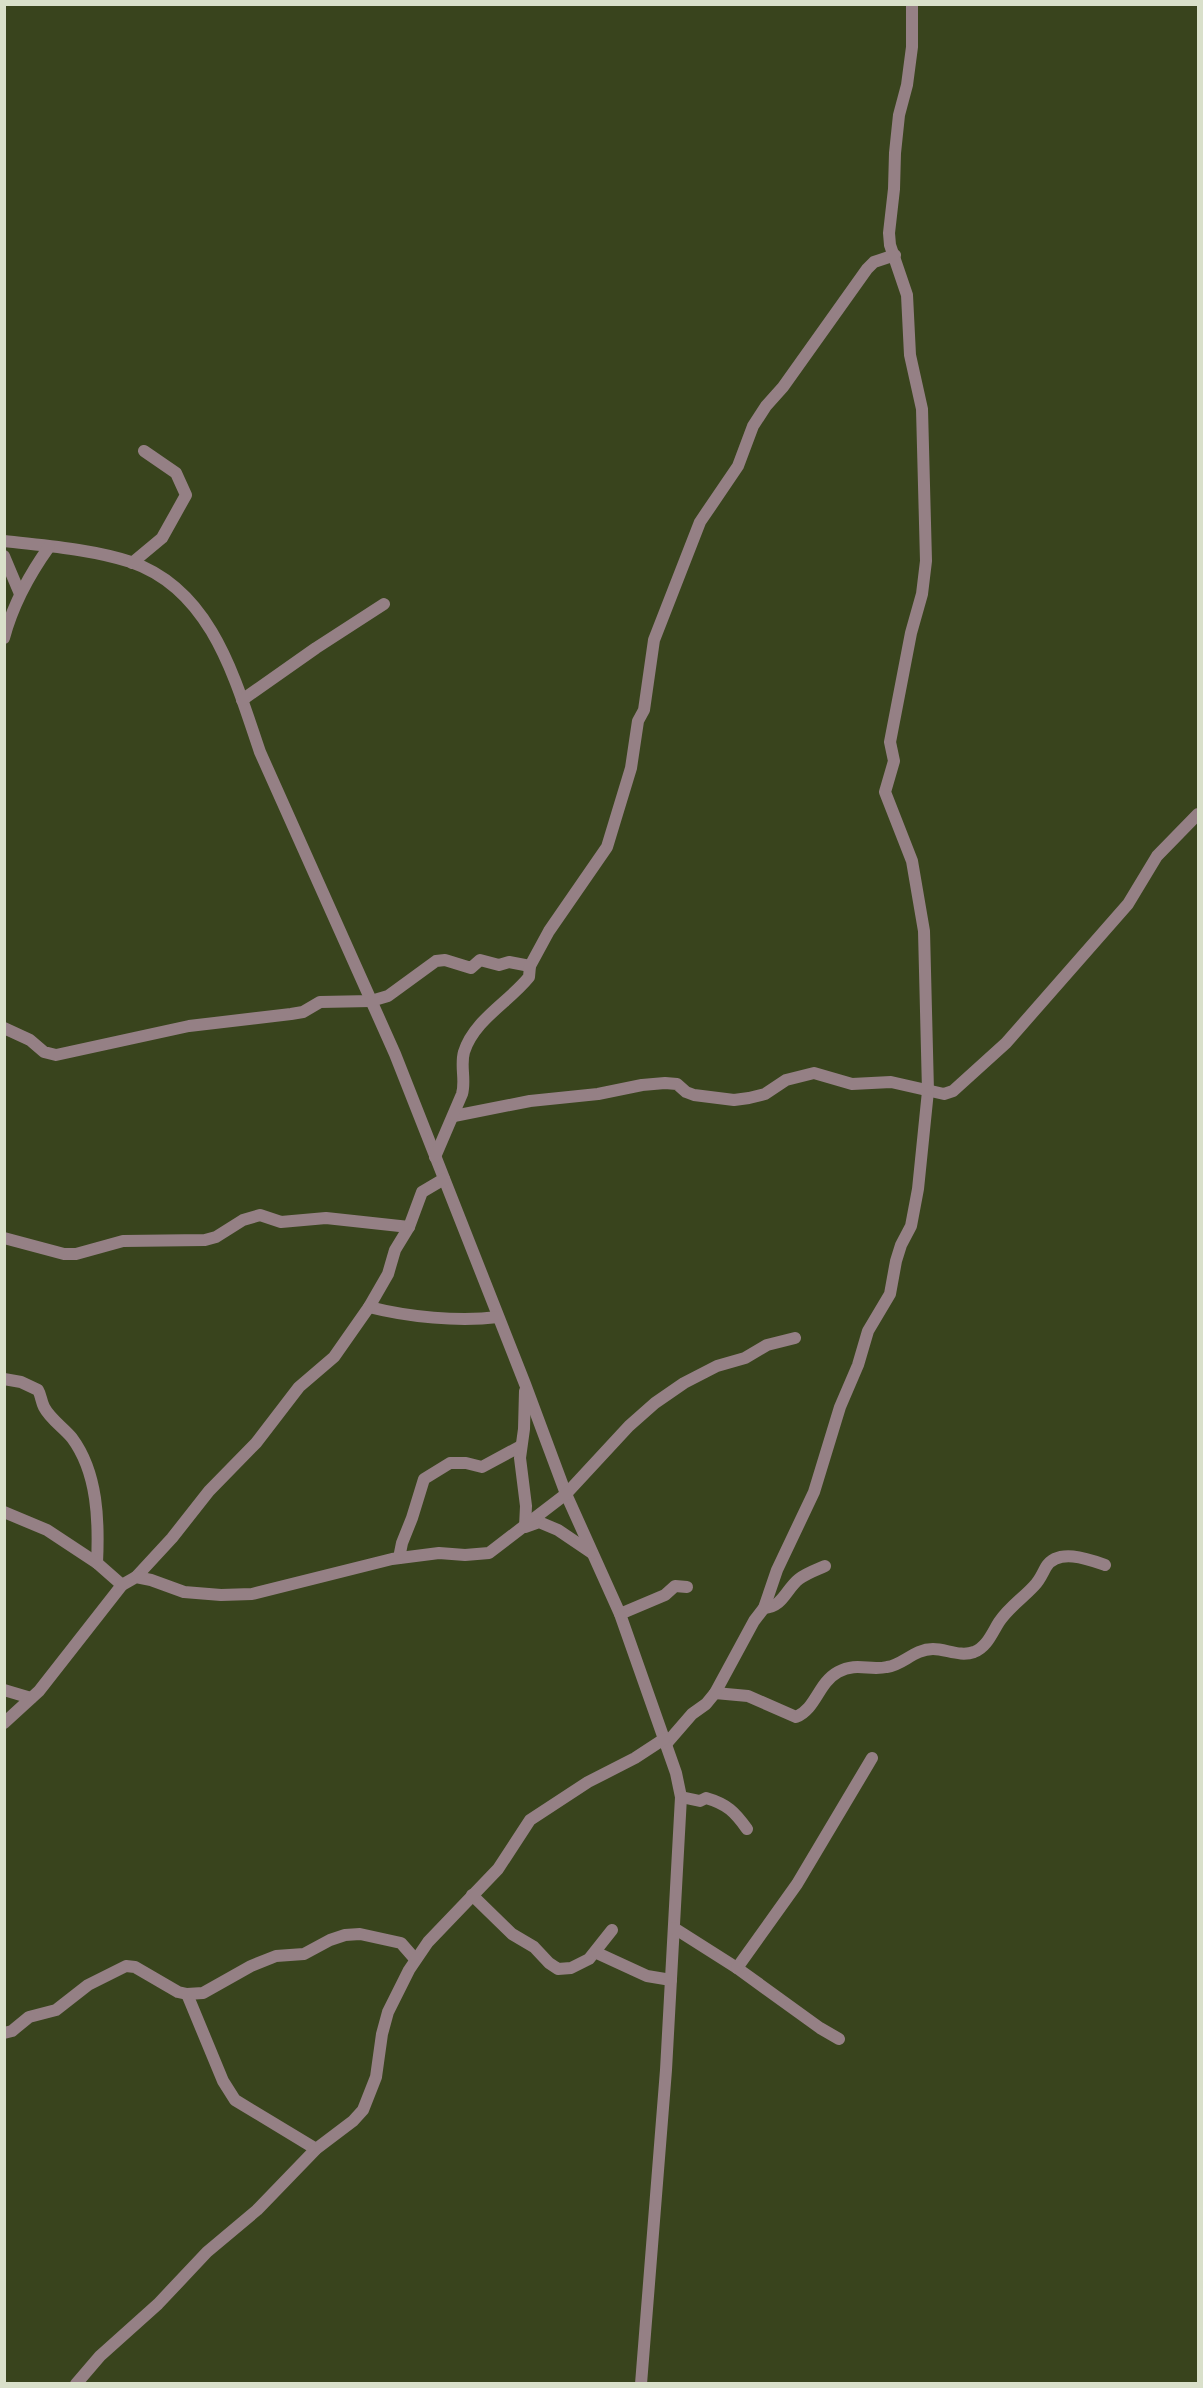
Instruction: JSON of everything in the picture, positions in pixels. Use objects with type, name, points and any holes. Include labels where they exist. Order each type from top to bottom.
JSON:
[{"type":"street","points":[[76,2384],[100,2356],[158,2304],[207,2252],[257,2210],[316,2149],[353,2121],[363,2110],[376,2077],[382,2034],[388,2012],[415,1959],[428,1942],[498,1869],[530,1820],[588,1782],[665,1741],[715,1694],[754,1621],[764,1608],[777,1570],[814,1492],[840,1407],[858,1365],[868,1331],[890,1294],[896,1261],[911,1226],[918,1189],[928,1091],[924,931],[912,861],[885,792],[894,761],[890,742],[911,633],[922,594],[926,561],[922,409],[910,355],[907,295],[890,245],[889,233],[899,115],[908,85],[912,47],[912,4]]},
{"type":"street","points":[[435,1156],[465,1086],[464,1053],[472,1033],[529,977],[530,966],[549,931],[607,847],[631,768],[638,721],[644,710],[654,640],[700,522],[738,466],[753,426],[766,406],[783,387],[867,269],[874,262],[895,255]]},
{"type":"street","points":[[132,563],[162,538],[186,495],[176,473],[144,450]]},
{"type":"street","points":[[4,541],[132,563],[156,574],[179,590],[202,614],[218,644],[242,700],[260,752],[371,1001],[435,1156],[566,1494],[620,1614],[665,1741],[681,1797],[666,2080],[640,2384]]},
{"type":"street","points":[[4,638],[20,594],[33,569],[49,547]]},
{"type":"street","points":[[4,556],[20,594]]},
{"type":"street","points":[[242,700],[384,604]]},
{"type":"street","points":[[454,1116],[530,1101],[598,1094],[665,1083],[677,1084],[686,1092],[694,1095],[734,1100],[765,1094],[786,1080],[814,1073],[852,1084],[891,1082],[944,1094],[953,1091],[1006,1043],[1128,904],[1157,856],[1198,814]]},
{"type":"street","points":[[4,1028],[30,1040],[44,1052],[56,1055],[189,1026],[297,1013],[320,1002],[371,1001],[395,993],[429,964],[436,961],[445,960],[471,968],[480,960],[499,965],[509,962],[530,966]]},
{"type":"street","points":[[4,1723],[59,1668],[122,1585],[136,1577],[172,1538],[209,1491],[256,1443],[299,1387],[334,1357],[369,1307],[388,1274],[396,1250],[409,1227],[422,1192],[444,1179]]},
{"type":"street","points":[[4,1239],[47,1251],[76,1254],[123,1241],[205,1240],[216,1237],[243,1220],[260,1215],[281,1222],[326,1218],[409,1227]]},
{"type":"street","points":[[369,1307],[406,1315],[498,1317]]},
{"type":"street","points":[[136,1577],[184,1592],[221,1595],[252,1594],[399,1558],[440,1553],[465,1555],[489,1553],[566,1494],[629,1426],[655,1403],[684,1383],[717,1366],[745,1358],[767,1345],[795,1338]]},
{"type":"street","points":[[4,1379],[21,1382],[38,1390],[45,1408],[72,1438],[82,1454],[90,1470],[93,1487],[98,1540],[97,1563]]},
{"type":"street","points":[[525,1384],[520,1458],[526,1506],[525,1527]]},
{"type":"street","points":[[399,1558],[421,1484],[427,1476],[450,1463],[465,1463],[482,1467],[521,1446]]},
{"type":"street","points":[[4,1512],[47,1530],[97,1563],[122,1585]]},
{"type":"street","points":[[525,1527],[539,1522],[558,1530],[592,1553]]},
{"type":"street","points":[[715,1694],[748,1696],[796,1717],[811,1706],[824,1683],[838,1672],[857,1666],[888,1668],[912,1654],[933,1649],[964,1654],[975,1652],[989,1641],[1006,1611],[1036,1585],[1046,1567],[1058,1557],[1075,1556],[1105,1565]]},
{"type":"street","points":[[764,1608],[774,1606],[782,1600],[800,1578],[825,1566]]},
{"type":"street","points":[[620,1614],[665,1595],[675,1586],[687,1587]]},
{"type":"street","points":[[4,1690],[31,1698]]},
{"type":"street","points":[[737,1968],[797,1884],[872,1758]]},
{"type":"street","points":[[681,1797],[700,1802],[706,1798],[722,1803],[733,1809],[747,1829]]},
{"type":"street","points":[[472,1895],[512,1934],[534,1947],[558,1969],[581,1964],[597,1953],[612,1930]]},
{"type":"street","points":[[674,1928],[737,1968],[820,2028],[839,2038]]},
{"type":"street","points":[[4,2033],[12,2031],[29,2017],[51,2013],[88,1985],[126,1966],[135,1967],[178,1992],[187,1994],[202,1993],[251,1966],[276,1956],[304,1954],[345,1935],[360,1934],[401,1943],[415,1959]]},
{"type":"street","points":[[597,1953],[647,1976],[671,1980]]},
{"type":"street","points":[[187,1994],[223,2081],[235,2100],[316,2149]]}]
